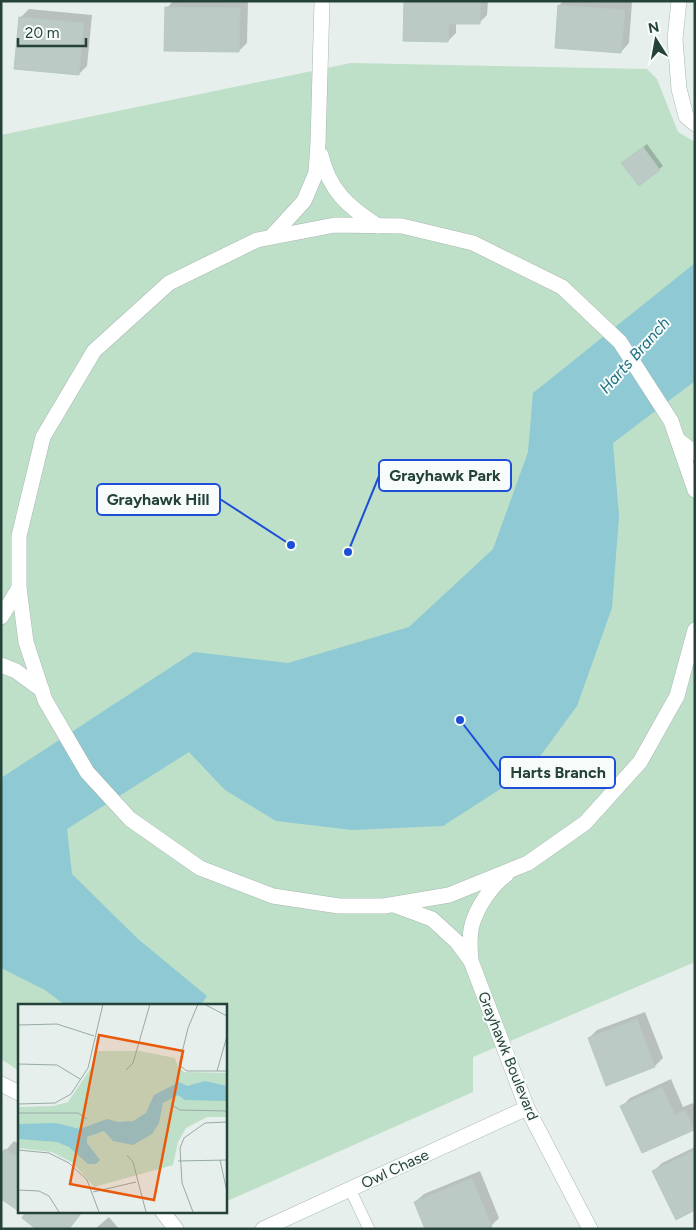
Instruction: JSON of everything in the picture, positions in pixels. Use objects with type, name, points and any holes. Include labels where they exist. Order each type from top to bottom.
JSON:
[{"type":"street","points":[[272,237],[304,201],[316,173],[322,1]]},
{"type":"street","points":[[679,1],[675,39],[679,89],[686,116],[695,124]]},
{"type":"street","points":[[318,144],[324,170],[338,194],[356,212],[378,226]]},
{"type":"street","points":[[695,490],[671,421],[620,342],[562,287],[473,243],[402,226],[335,225],[257,240],[169,283],[94,350],[43,437],[19,536],[19,588],[26,642],[43,695],[87,772],[130,818],[200,868],[273,896],[339,906],[392,905],[449,895],[528,863],[585,823],[640,762],[677,696],[695,630]]},
{"type":"street","points":[[678,440],[695,453]]},
{"type":"street","points":[[1,618],[19,588]]},
{"type":"street","points":[[1,665],[16,671],[43,695]]},
{"type":"street","name":"Grayhawk Boulevard","points":[[471,961],[472,925],[478,911],[496,882],[516,868]]},
{"type":"street","name":"Grayhawk Boulevard","points":[[392,905],[432,919],[457,942],[471,961],[527,1108],[590,1229]]},
{"type":"street","points":[[1,1084],[18,1092]]},
{"type":"street","name":"Owl Chase","points":[[263,1229],[527,1108]]},
{"type":"street","points":[[163,1212],[176,1229]]},
{"type":"lane","points":[[350,1189],[369,1229]]},
{"type":"green space","points":[[351,63],[647,69],[657,79],[678,132],[695,142],[695,962],[473,1057],[473,1092],[226,1202],[226,1004],[18,1004],[18,1070],[1,1059],[1,135]]},
{"type":"water","points":[[695,263],[695,381],[613,443],[619,516],[612,608],[577,706],[530,770],[443,826],[352,830],[276,821],[225,790],[189,752],[67,829],[72,874],[138,939],[207,996],[202,1004],[64,1004],[45,990],[1,968],[1,778],[194,652],[288,663],[409,627],[493,549],[528,452],[533,393]]},
{"type":"building","points":[[404,1],[480,1],[480,24],[449,24],[448,42],[403,41]]},
{"type":"building","points":[[558,5],[625,10],[621,53],[555,48]]},
{"type":"building","points":[[165,7],[240,8],[239,52],[164,51]]},
{"type":"building","points":[[19,17],[84,23],[79,75],[14,69]]},
{"type":"building","points":[[643,147],[660,170],[639,186],[621,163]]},
{"type":"building","points":[[637,1019],[655,1067],[606,1086],[588,1038]]},
{"type":"building","points":[[662,1087],[675,1115],[685,1110],[694,1130],[642,1153],[620,1106]]},
{"type":"building","points":[[5,1149],[18,1157],[17,1210],[1,1199],[1,1154]]},
{"type":"building","points":[[695,1150],[695,1210],[676,1220],[652,1171]]},
{"type":"building","points":[[472,1178],[492,1227],[487,1229],[425,1229],[414,1202]]},
{"type":"building","points":[[26,1212],[82,1212],[69,1229],[36,1229],[22,1218]]},
{"type":"place","name":"Grayhawk Hill","points":[[291,545]]},
{"type":"place","name":"Grayhawk Park","points":[[348,552]]},
{"type":"place","name":"Harts Branch","points":[[460,720]]}]
